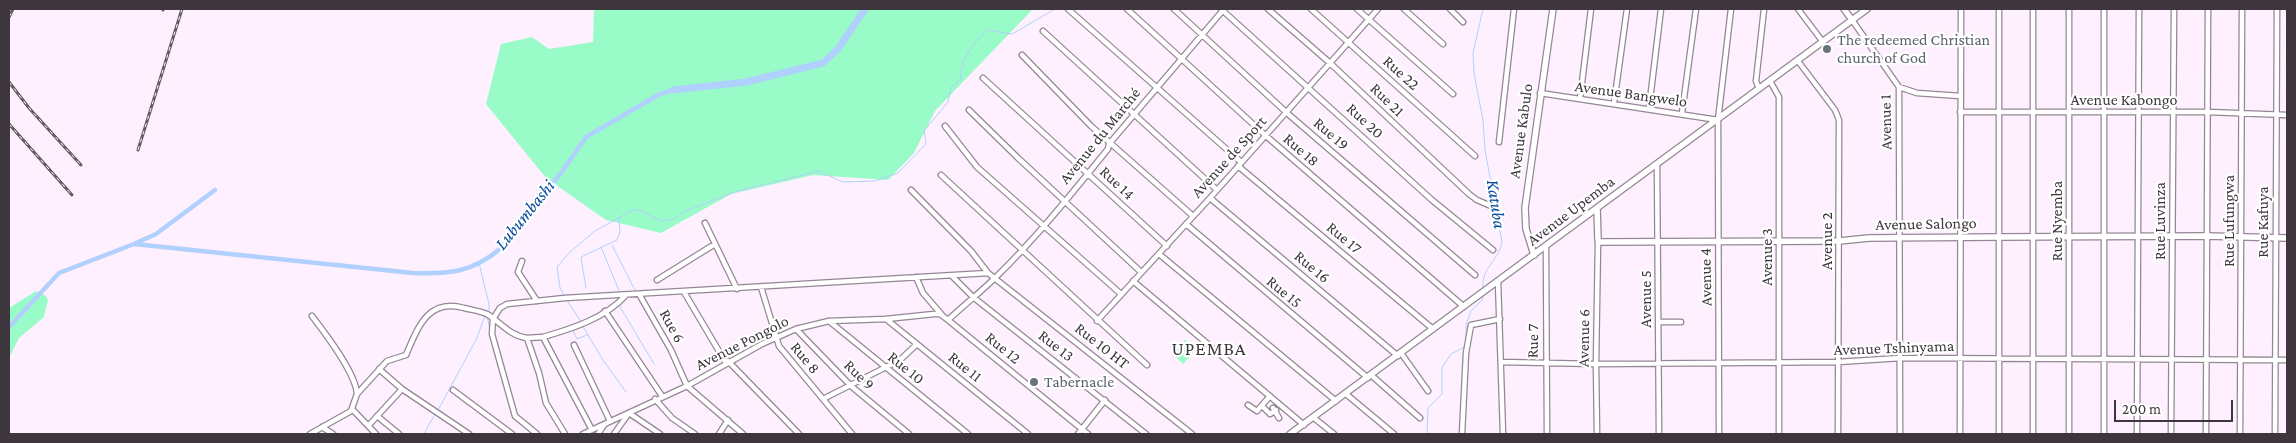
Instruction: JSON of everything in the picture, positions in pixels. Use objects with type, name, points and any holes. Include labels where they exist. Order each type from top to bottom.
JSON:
[{"type":"street","name":"Rue 17","points":[[1068,9],[1157,86],[1240,164],[1433,329]]},
{"type":"street","name":"Rue 18","points":[[1127,9],[1265,135],[1463,306]]},
{"type":"street","name":"Rue 19","points":[[1174,9],[1287,112],[1475,275]]},
{"type":"street","name":"Avenue du Marché","points":[[996,278],[1088,173],[1133,115],[1223,9]]},
{"type":"street","name":"Rue 20","points":[[1223,9],[1432,200],[1493,250]]},
{"type":"street","name":"Rue 21","points":[[1268,9],[1330,63],[1469,194],[1491,206]]},
{"type":"street","name":"Rue 22","points":[[1311,9],[1475,156]]},
{"type":"street","points":[[1357,9],[1453,94]]},
{"type":"street","name":"Avenue de Sport","points":[[1097,321],[1210,198],[1378,9]]},
{"type":"street","points":[[1404,9],[1443,44]]},
{"type":"street","points":[[1450,9],[1464,22]]},
{"type":"street","points":[[1499,142],[1514,9]]},
{"type":"street","name":"Avenue Kabulo","points":[[1534,255],[1524,219],[1553,9]]},
{"type":"street","points":[[1580,99],[1591,9]]},
{"type":"street","points":[[1614,103],[1627,9]]},
{"type":"street","points":[[1648,108],[1662,9]]},
{"type":"street","points":[[1682,113],[1696,9]]},
{"type":"street","name":"Avenue 4","points":[[1719,434],[1718,120],[1731,9]]},
{"type":"street","points":[[1759,89],[1756,81],[1764,9]]},
{"type":"street","points":[[1798,9],[1823,42]]},
{"type":"street","points":[[1844,9],[1852,20]]},
{"type":"street","name":"Avenue Upemba","points":[[1290,434],[1400,355],[1487,288],[1546,247],[1596,208],[1867,9]]},
{"type":"street","points":[[1960,434],[1962,358],[1961,9]]},
{"type":"street","points":[[1999,9],[1999,434]]},
{"type":"street","points":[[2033,9],[2034,434]]},
{"type":"street","name":"Rue Nyemba","points":[[2069,9],[2069,434]]},
{"type":"street","points":[[2104,9],[2104,434]]},
{"type":"street","points":[[2137,434],[2139,9]]},
{"type":"street","name":"Rue Luvinza","points":[[2171,434],[2174,9]]},
{"type":"street","points":[[2206,434],[2208,361],[2208,9]]},
{"type":"street","name":"Rue Lufungwa","points":[[2240,434],[2242,9]]},
{"type":"street","name":"Rue Kafuya","points":[[2275,434],[2277,9]]},
{"type":"street","name":"Avenue 1","points":[[1852,20],[1899,86],[1900,434]]},
{"type":"street","points":[[1043,31],[1216,189]]},
{"type":"street","points":[[1022,55],[1110,144],[1193,216]]},
{"type":"street","name":"Avenue 2","points":[[1798,61],[1835,110],[1839,120],[1838,434]]},
{"type":"street","name":"Rue 14","points":[[983,78],[1166,246]]},
{"type":"street","name":"Avenue 3","points":[[1770,81],[1779,97],[1779,434]]},
{"type":"street","points":[[1899,86],[1917,93],[1960,96]]},
{"type":"street","name":"Avenue Bangwelo","points":[[1540,93],[1682,113],[1718,120]]},
{"type":"street","points":[[969,110],[1141,272]]},
{"type":"street","name":"Avenue Kabongo","points":[[1960,112],[2208,112],[2287,115]]},
{"type":"street","points":[[945,126],[977,167],[1121,294]]},
{"type":"street","name":"Avenue 5","points":[[1657,164],[1659,434]]},
{"type":"street","points":[[941,175],[1097,321],[1147,364]]},
{"type":"street","points":[[911,190],[971,251],[988,273]]},
{"type":"street","name":"Rue 16","points":[[1210,198],[1400,355],[1428,391]]},
{"type":"street","points":[[1596,208],[1598,242]]},
{"type":"street","points":[[705,223],[737,288]]},
{"type":"street","name":"Rue 15","points":[[1186,224],[1420,418]]},
{"type":"street","name":"Avenue Salongo","points":[[1598,242],[1840,241],[1900,237],[2069,236],[2287,238]]},
{"type":"street","name":"Avenue 6","points":[[1598,242],[1596,364],[1598,434]]},
{"type":"street","points":[[657,280],[715,244]]},
{"type":"street","name":"Rue 7","points":[[1546,247],[1547,434]]},
{"type":"street","points":[[1159,254],[1336,401]]},
{"type":"street","points":[[522,261],[518,272],[536,302]]},
{"type":"street","points":[[537,434],[517,419],[514,413],[492,334],[492,319],[503,305],[565,298],[988,273]]},
{"type":"street","name":"Rue 10 HT","points":[[988,273],[1192,434]]},
{"type":"street","name":"Rue 13","points":[[952,276],[973,297],[1146,434]]},
{"type":"street","points":[[916,277],[920,289],[948,320],[996,278]]},
{"type":"street","points":[[1134,281],[1304,425]]},
{"type":"street","points":[[1498,281],[1503,434]]},
{"type":"street","name":"Rue 8","points":[[761,287],[779,346],[852,434]]},
{"type":"street","points":[[684,292],[727,362],[800,434]]},
{"type":"street","name":"Rue 6","points":[[639,294],[671,350],[687,386],[698,398],[728,420],[743,434]]},
{"type":"street","points":[[310,434],[352,409],[357,394],[387,361],[406,355],[415,334],[425,318],[438,307],[447,304],[484,313],[518,336],[543,338],[560,333],[605,311],[618,304],[626,295]]},
{"type":"street","points":[[605,311],[662,396]]},
{"type":"street","name":"Avenue Pongolo","points":[[583,434],[655,399],[687,386],[727,362],[796,329],[829,321],[886,319],[934,314],[943,316]]},
{"type":"street","points":[[312,316],[339,354],[355,384],[357,394]]},
{"type":"street","name":"Rue 11","points":[[886,319],[1028,434]]},
{"type":"street","points":[[1462,434],[1466,353],[1471,325],[1500,319]]},
{"type":"street","name":"Rue 12","points":[[948,320],[1088,434]]},
{"type":"street","name":"Rue 10","points":[[829,321],[968,434]]},
{"type":"street","points":[[1659,322],[1681,322]]},
{"type":"street","name":"Rue 9","points":[[796,329],[851,386],[909,434]]},
{"type":"street","points":[[526,338],[539,373],[546,404],[565,434]]},
{"type":"street","points":[[543,338],[592,430]]},
{"type":"street","points":[[574,344],[610,421]]},
{"type":"street","points":[[823,399],[900,360],[917,344]]},
{"type":"street","name":"Avenue Tshinyama","points":[[1501,362],[1596,364],[1779,363],[1901,358],[2287,360]]},
{"type":"street","points":[[379,369],[402,389],[469,434]]},
{"type":"street","points":[[369,425],[402,389]]},
{"type":"street","points":[[452,390],[512,434]]},
{"type":"street","points":[[1346,394],[1394,434]]},
{"type":"street","points":[[1248,405],[1257,411],[1270,396]]},
{"type":"street","points":[[655,399],[672,418],[695,434]]},
{"type":"street","points":[[1078,434],[1105,400]]},
{"type":"street","points":[[1262,406],[1270,414],[1274,410],[1279,418]]},
{"type":"street","points":[[352,409],[376,434]]},
{"type":"street","points":[[614,434],[629,412],[658,434]]},
{"type":"street","points":[[377,416],[399,434]]},
{"type":"street","points":[[1314,418],[1334,434]]},
{"type":"street","points":[[719,434],[728,420]]},
{"type":"street","points":[[598,434],[605,424]]},
{"type":"street","points":[[322,427],[333,434]]},
{"type":"green space","points":[[594,9],[1033,9],[935,111],[914,153],[888,180],[813,175],[731,194],[661,233],[606,220],[546,178],[486,104],[501,44],[532,37],[549,49],[593,42]]},
{"type":"green space","points":[[36,291],[46,296],[48,300],[44,317],[19,338],[9,358],[9,308]]},
{"type":"green space","points":[[1185,340],[1196,349],[1183,364],[1173,354]]},
{"type":"waterway","name":"Lubumbashi","points":[[673,90],[746,82],[823,63],[838,49],[865,9]]},
{"type":"waterway","points":[[565,297],[560,288],[557,267],[569,253],[595,231],[633,210],[642,211],[661,221],[674,219],[686,211],[734,192],[818,171],[843,182],[875,181],[898,173],[926,144],[924,131],[948,102],[951,87],[961,79],[965,58],[987,30],[1012,34],[1055,9]]},
{"type":"waterway","name":"Katuba","points":[[1483,9],[1473,53],[1474,73],[1483,120],[1485,150],[1502,242],[1497,255],[1487,270],[1483,281],[1483,289]]},
{"type":"waterway","name":"Lubumbashi","points":[[9,327],[59,273],[134,244],[413,273],[449,272],[470,267],[480,263],[501,248],[561,173],[586,137],[660,94],[673,90]]},
{"type":"waterway","points":[[136,243],[156,234],[215,190]]},
{"type":"waterway","points":[[586,288],[581,257],[617,240],[620,232],[619,218]]},
{"type":"waterway","points":[[612,245],[641,302]]},
{"type":"waterway","points":[[601,247],[620,293]]},
{"type":"waterway","points":[[479,263],[489,304],[489,312]]},
{"type":"waterway","name":"Katuba","points":[[1427,434],[1428,408],[1442,394],[1442,368],[1451,354],[1463,348],[1466,343],[1466,325],[1471,311],[1483,299],[1483,296]]},
{"type":"waterway","points":[[567,300],[581,322]]},
{"type":"waterway","points":[[619,305],[654,364]]},
{"type":"waterway","points":[[485,316],[488,320],[492,340]]},
{"type":"waterway","points":[[438,410],[476,340],[485,316]]},
{"type":"waterway","points":[[582,325],[603,360],[626,392]]},
{"type":"waterway","points":[[572,329],[577,339],[587,335]]},
{"type":"waterway","points":[[547,339],[566,332]]},
{"type":"waterway","points":[[494,333],[497,343]]},
{"type":"waterway","points":[[529,340],[542,340]]},
{"type":"waterway","points":[[424,434],[435,414]]},
{"type":"railway","points":[[9,17],[13,9]]},
{"type":"railway","points":[[138,150],[182,9]]},
{"type":"railway","points":[[9,82],[29,108],[81,165]]},
{"type":"railway","points":[[9,124],[72,195]]},
{"type":"place","name":"The redeemed Christian church of God","points":[[1827,49]]},
{"type":"place","name":"Tabernacle","points":[[1034,382]]},
{"type":"district","name":"UPEMBA","points":[[1209,349]]}]
